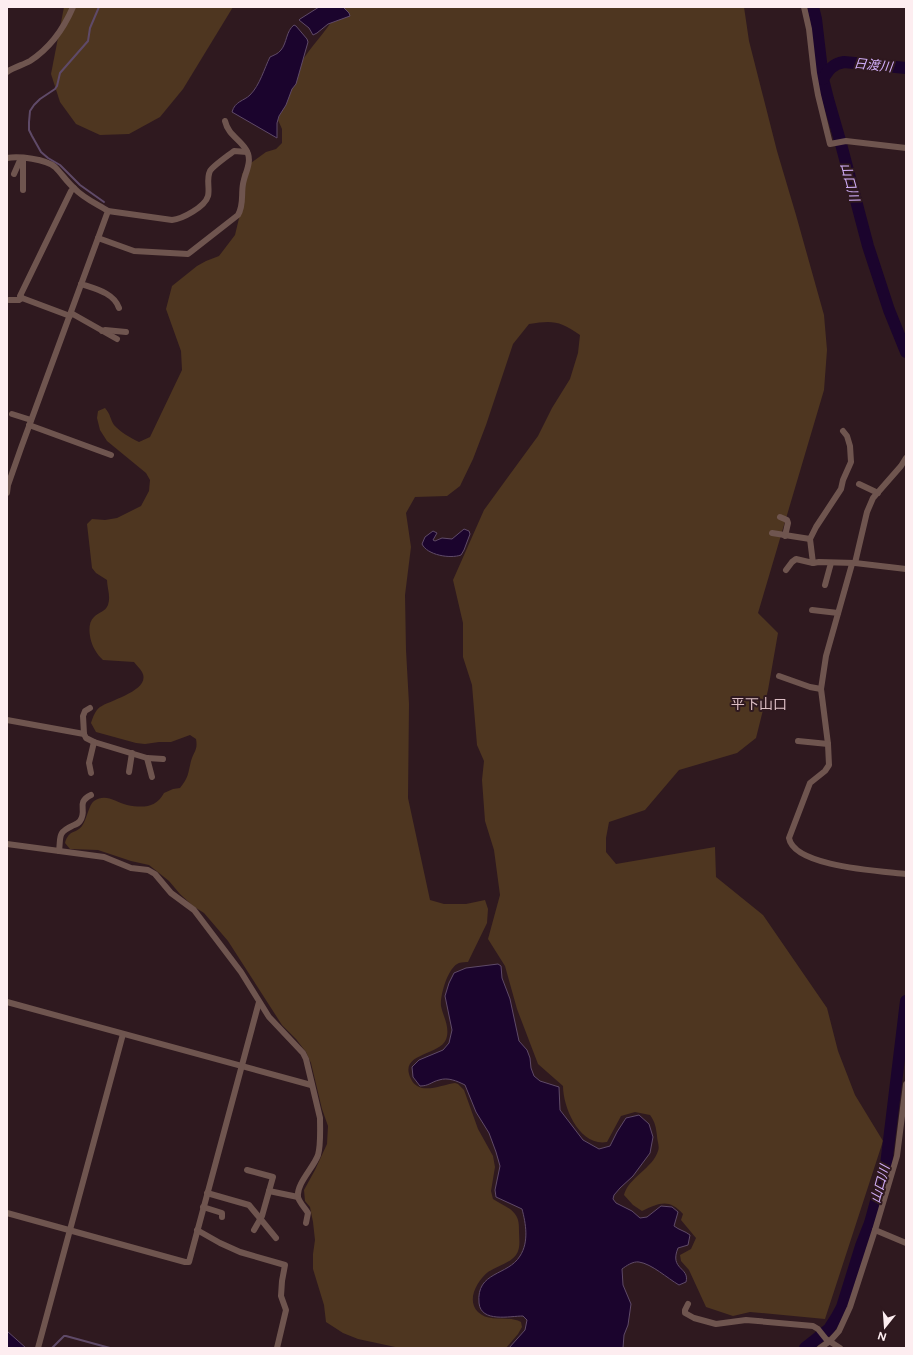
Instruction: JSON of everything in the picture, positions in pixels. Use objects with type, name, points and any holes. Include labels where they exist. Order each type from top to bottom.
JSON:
[{"type":"street","points":[[7,72],[28,62],[46,48],[65,23],[73,7]]},
{"type":"street","points":[[804,7],[809,29],[818,95],[830,144],[842,141],[906,148]]},
{"type":"street","points":[[98,238],[134,251],[188,254],[240,213],[242,207],[243,182],[249,162],[245,148],[229,132],[225,121]]},
{"type":"street","points":[[7,158],[22,158],[49,163],[54,166],[74,188],[108,211],[172,220],[181,218],[199,208],[206,199],[208,196],[207,182],[210,170],[234,151],[247,152]]},
{"type":"street","points":[[14,174],[22,158]]},
{"type":"street","points":[[22,158],[22,190]]},
{"type":"street","points":[[22,298],[20,296],[68,197],[74,188]]},
{"type":"street","points":[[7,493],[8,485],[30,423],[108,211]]},
{"type":"street","points":[[82,284],[106,294],[116,301],[119,308]]},
{"type":"street","points":[[10,300],[19,300],[22,298],[70,315],[117,339]]},
{"type":"street","points":[[102,331],[126,332]]},
{"type":"street","points":[[12,414],[30,423],[111,455]]},
{"type":"street","points":[[813,563],[810,539],[816,527],[841,489],[843,480],[851,462],[850,446],[847,436],[843,431]]},
{"type":"street","points":[[906,458],[901,466],[873,498],[867,512],[826,656],[822,689],[829,765],[825,771],[810,783],[790,834],[790,844],[795,849],[826,863],[906,874]]},
{"type":"street","points":[[859,484],[878,493]]},
{"type":"street","points":[[780,517],[787,520],[788,523],[785,536]]},
{"type":"street","points":[[772,533],[810,539]]},
{"type":"street","points":[[786,570],[796,559],[813,563],[831,562],[906,569]]},
{"type":"street","points":[[825,584],[831,562]]},
{"type":"street","points":[[812,610],[838,613]]},
{"type":"street","points":[[779,676],[810,687],[822,689]]},
{"type":"street","points":[[90,708],[85,711],[83,716],[84,734],[86,738],[94,742],[147,758],[163,758]]},
{"type":"street","points":[[7,720],[84,734]]},
{"type":"street","points":[[798,741],[828,744]]},
{"type":"street","points":[[90,773],[89,762],[94,742]]},
{"type":"street","points":[[129,772],[132,753]]},
{"type":"street","points":[[147,758],[152,777]]},
{"type":"street","points":[[59,851],[61,834],[63,830],[80,821],[82,814],[82,802],[91,795]]},
{"type":"street","points":[[7,844],[104,857],[131,868],[148,870],[155,874],[171,893],[194,910],[233,960],[275,1024],[296,1045],[306,1059],[320,1118],[319,1154],[304,1179],[299,1190],[298,1197],[308,1213],[306,1223]]},
{"type":"street","points":[[7,1002],[311,1085]]},
{"type":"street","points":[[7,1213],[189,1262],[260,1002]]},
{"type":"street","points":[[38,1348],[123,1034]]},
{"type":"street","points":[[820,1348],[839,1331],[844,1321],[875,1230],[897,1156],[906,1084]]},
{"type":"street","points":[[247,1170],[273,1177],[260,1218],[254,1230]]},
{"type":"street","points":[[269,1191],[298,1197]]},
{"type":"street","points":[[207,1193],[249,1205],[276,1238]]},
{"type":"street","points":[[204,1207],[222,1213],[222,1217]]},
{"type":"street","points":[[197,1230],[240,1252],[285,1265],[281,1296],[286,1310],[277,1348]]},
{"type":"street","points":[[875,1230],[906,1243]]},
{"type":"street","points":[[688,1304],[685,1313],[709,1323],[716,1324],[746,1320],[813,1326],[818,1329],[828,1340],[840,1348]]},
{"type":"shaded area","points":[[64,7],[233,7],[183,89],[160,117],[129,134],[100,135],[76,124],[60,102],[51,74]]},
{"type":"shaded area","points":[[319,7],[343,7],[350,16],[328,24],[313,35],[309,28],[299,20]]},
{"type":"shaded area","points":[[339,7],[744,7],[749,41],[777,151],[824,315],[827,350],[824,390],[758,613],[778,633],[768,690],[756,738],[737,753],[679,770],[645,810],[609,822],[606,838],[606,852],[616,864],[715,847],[716,877],[763,915],[827,1008],[838,1051],[855,1095],[883,1141],[825,1319],[750,1312],[733,1316],[706,1307],[689,1270],[681,1261],[680,1255],[691,1249],[696,1238],[681,1220],[683,1214],[678,1209],[668,1204],[659,1204],[642,1211],[633,1205],[624,1195],[630,1183],[651,1163],[659,1149],[656,1130],[652,1118],[650,1115],[635,1112],[621,1116],[607,1142],[597,1142],[581,1132],[570,1115],[566,1105],[563,1086],[538,1064],[517,1009],[505,966],[488,939],[500,895],[494,850],[485,821],[482,780],[484,761],[477,745],[472,685],[463,657],[463,623],[453,580],[484,510],[538,436],[552,408],[570,379],[578,353],[580,335],[573,330],[561,324],[550,322],[529,324],[513,344],[486,425],[473,459],[460,486],[447,496],[415,497],[406,513],[411,547],[405,595],[409,704],[408,798],[430,900],[444,904],[466,904],[485,900],[488,909],[487,923],[468,962],[460,963],[451,970],[443,989],[441,1006],[447,1028],[447,1036],[444,1043],[438,1048],[415,1059],[410,1063],[408,1070],[411,1079],[419,1087],[431,1088],[455,1083],[464,1090],[478,1129],[493,1156],[495,1167],[491,1191],[493,1199],[510,1209],[517,1218],[519,1224],[518,1252],[510,1261],[488,1272],[480,1280],[473,1296],[475,1307],[482,1315],[521,1322],[522,1327],[518,1334],[506,1348],[400,1348],[358,1339],[343,1333],[326,1322],[324,1305],[313,1269],[315,1240],[313,1222],[310,1207],[305,1201],[304,1190],[327,1144],[328,1126],[322,1109],[311,1063],[306,1052],[282,1025],[228,941],[204,913],[193,906],[169,881],[149,865],[131,861],[98,850],[70,849],[65,843],[68,836],[82,826],[92,803],[98,799],[107,798],[127,805],[148,806],[157,802],[164,793],[180,788],[187,778],[196,746],[196,739],[190,735],[171,742],[145,744],[136,743],[96,732],[91,723],[95,712],[100,707],[136,689],[141,684],[143,678],[142,672],[134,662],[103,660],[93,647],[89,628],[90,624],[94,617],[104,611],[107,607],[109,595],[107,580],[96,573],[92,568],[87,524],[92,519],[105,520],[117,518],[141,506],[149,491],[150,480],[146,473],[107,441],[100,430],[97,418],[98,411],[105,408],[116,428],[139,442],[150,437],[182,370],[181,351],[166,309],[172,286],[197,266],[219,256],[235,235],[241,210],[240,194],[242,174],[248,165],[266,152],[276,149],[282,143],[282,129],[278,120],[293,80],[304,58],[328,27]]},
{"type":"shaded area","points":[[294,25],[308,42],[296,84],[279,116],[277,123],[277,138],[232,112],[237,103],[248,97],[253,91],[259,82],[270,57],[281,50],[289,30]]},
{"type":"shaded area","points":[[464,529],[469,531],[470,534],[461,555],[451,557],[439,555],[429,551],[422,544],[425,537],[433,531],[437,533],[433,540],[435,541],[442,538],[452,539]]},
{"type":"shaded area","points":[[498,964],[501,966],[502,978],[510,999],[519,1041],[527,1050],[534,1076],[540,1081],[559,1087],[560,1110],[583,1140],[599,1149],[610,1146],[626,1118],[639,1115],[649,1124],[653,1137],[650,1153],[633,1176],[614,1195],[613,1199],[616,1203],[632,1211],[640,1218],[647,1217],[661,1206],[672,1207],[678,1212],[674,1226],[690,1235],[688,1245],[678,1248],[676,1255],[678,1264],[685,1273],[686,1282],[679,1285],[644,1263],[632,1263],[622,1269],[623,1285],[631,1304],[628,1325],[624,1335],[623,1348],[509,1348],[525,1330],[527,1320],[523,1316],[490,1316],[481,1309],[479,1303],[479,1293],[482,1285],[487,1279],[515,1262],[523,1251],[526,1233],[522,1209],[496,1197],[495,1190],[500,1166],[489,1133],[476,1112],[465,1085],[449,1079],[442,1079],[420,1086],[413,1077],[412,1067],[419,1060],[443,1050],[449,1043],[452,1030],[445,996],[454,973],[466,968]]},
{"type":"shaded area","points":[[7,1331],[26,1348],[7,1348]]},
{"type":"waterway","points":[[99,7],[90,28],[88,41],[60,73],[55,89],[40,99],[30,111],[29,130],[41,152],[60,165],[80,185],[104,202]]},
{"type":"waterway","name":"山口川","points":[[813,7],[816,19],[823,79],[828,99],[868,246],[889,310],[906,352]]},
{"type":"waterway","name":"日渡川","points":[[823,79],[827,72],[837,64],[844,62],[906,68]]},
{"type":"waterway","name":"山口川","points":[[805,1348],[829,1329],[842,1307],[861,1246],[870,1223],[886,1165],[906,1001]]},
{"type":"waterway","points":[[52,1348],[64,1336],[110,1348]]},
{"type":"district","name":"平下山口","points":[[759,704]]}]
